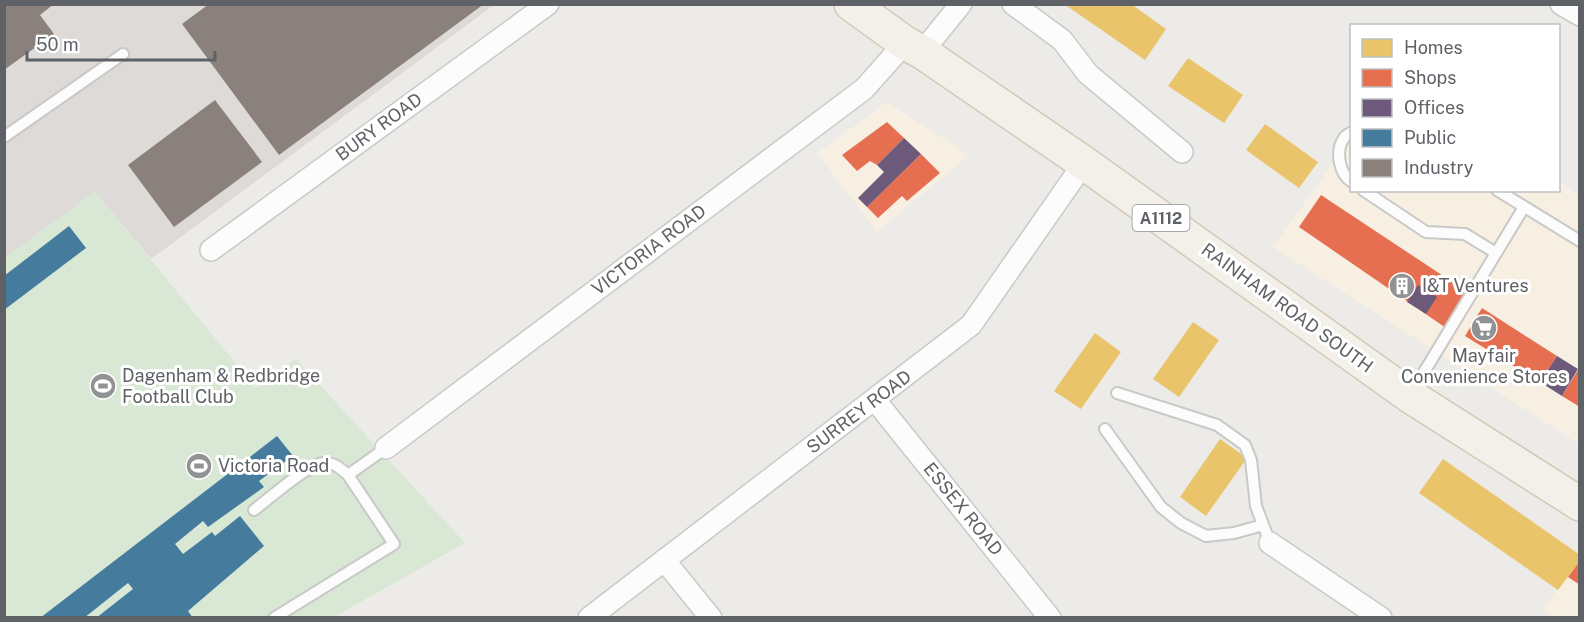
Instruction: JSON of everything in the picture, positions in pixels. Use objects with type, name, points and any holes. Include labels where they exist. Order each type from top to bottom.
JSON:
[{"type":"main road","name":"RAINHAM ROAD SOUTH","points":[[851,4],[1084,163],[1410,396],[1580,504]]},
{"type":"street","name":"BURY ROAD","points":[[211,250],[548,4]]},
{"type":"street","name":"VICTORIA ROAD","points":[[386,448],[864,89],[962,4]]},
{"type":"street","points":[[1013,4],[1062,40],[1088,74],[1182,152]]},
{"type":"street","points":[[1561,4],[1580,15]]},
{"type":"street","name":"SURREY ROAD","points":[[589,618],[971,325],[1084,163]]},
{"type":"street","name":"ESSEX ROAD","points":[[875,400],[1050,618]]},
{"type":"street","points":[[1266,534],[1381,618]]},
{"type":"street","points":[[664,560],[711,618]]},
{"type":"lane","points":[[4,137],[123,54]]},
{"type":"lane","points":[[1350,133],[1343,138],[1338,160],[1350,181]]},
{"type":"lane","points":[[1366,192],[1426,232],[1465,234],[1496,253]]},
{"type":"lane","points":[[1500,192],[1580,242]]},
{"type":"lane","points":[[1410,396],[1524,207]]},
{"type":"lane","points":[[1105,429],[1161,507],[1181,523],[1206,536],[1234,533],[1266,534],[1256,506],[1251,460],[1245,444],[1217,425],[1117,393]]},
{"type":"lane","points":[[348,475],[386,448]]},
{"type":"lane","points":[[254,510],[306,470],[323,462],[336,465],[348,475],[394,544],[274,618]]},
{"type":"shaded area","points":[[5,5],[494,5],[151,259],[95,192],[5,258]]},
{"type":"shaded area","points":[[887,102],[969,155],[877,232],[817,153]]},
{"type":"shaded area","points":[[1350,139],[1350,192],[1560,192],[1560,182],[1579,195],[1579,444],[1273,247]]},
{"type":"shaded area","points":[[1579,561],[1579,617],[1554,617],[1543,609]]},
{"type":"green space","name":"Victoria Road","points":[[95,192],[256,388],[296,359],[465,543],[334,617],[5,617],[4,258]]},
{"type":"building: Homes","points":[[1064,4],[1131,4],[1166,29],[1145,60]]},
{"type":"building: Homes","points":[[1188,58],[1243,95],[1224,123],[1168,86]]},
{"type":"building: Homes","points":[[1265,124],[1318,162],[1299,188],[1246,150]]},
{"type":"building: Homes","points":[[1193,322],[1219,340],[1179,397],[1153,379]]},
{"type":"building: Homes","points":[[1095,333],[1121,352],[1081,409],[1054,391]]},
{"type":"building: Homes","points":[[1220,439],[1247,458],[1206,516],[1180,497]]},
{"type":"building: Homes","points":[[1443,459],[1580,555],[1580,561],[1558,590],[1419,493]]},
{"type":"building: Shops","points":[[887,122],[904,138],[877,165],[870,161],[857,171],[842,155]]},
{"type":"building: Shops","points":[[921,154],[940,173],[907,201],[902,196],[878,218],[867,207]]},
{"type":"building: Shops","points":[[1321,195],[1469,293],[1446,328],[1299,227]]},
{"type":"building: Shops","points":[[1482,308],[1557,356],[1540,382],[1465,336]]},
{"type":"building: Shops","points":[[1580,367],[1580,407],[1562,396]]},
{"type":"building: Shops","points":[[1580,561],[1580,585],[1568,577]]},
{"type":"building: Offices","points":[[904,138],[921,154],[867,207],[858,198],[884,172],[877,165]]},
{"type":"building: Offices","points":[[1418,285],[1437,297],[1426,314],[1407,302]]},
{"type":"building: Offices","points":[[1557,356],[1578,369],[1562,396],[1540,382]]},
{"type":"building: Public","points":[[69,226],[86,248],[4,310],[4,276]]},
{"type":"building: Public","points":[[277,436],[293,456],[259,481],[264,487],[208,527],[203,521],[175,544],[183,554],[212,532],[215,536],[240,516],[264,546],[188,611],[193,618],[96,618],[133,589],[128,583],[84,618],[40,618]]},
{"type":"building: Industry","points":[[4,4],[54,4],[40,15],[54,34],[4,70]]},
{"type":"building: Industry","points":[[209,4],[484,4],[279,155],[182,24]]},
{"type":"building: Industry","points":[[215,100],[262,162],[174,227],[128,165]]},
{"type":"place","name":"I&T Ventures","points":[[1402,286]]},
{"type":"place","name":"Mayfair Convenience Stores","points":[[1484,328]]},
{"type":"place","name":"Dagenham & Redbridge Football Club","points":[[103,386]]},
{"type":"place","name":"Victoria Road","points":[[199,466]]}]
